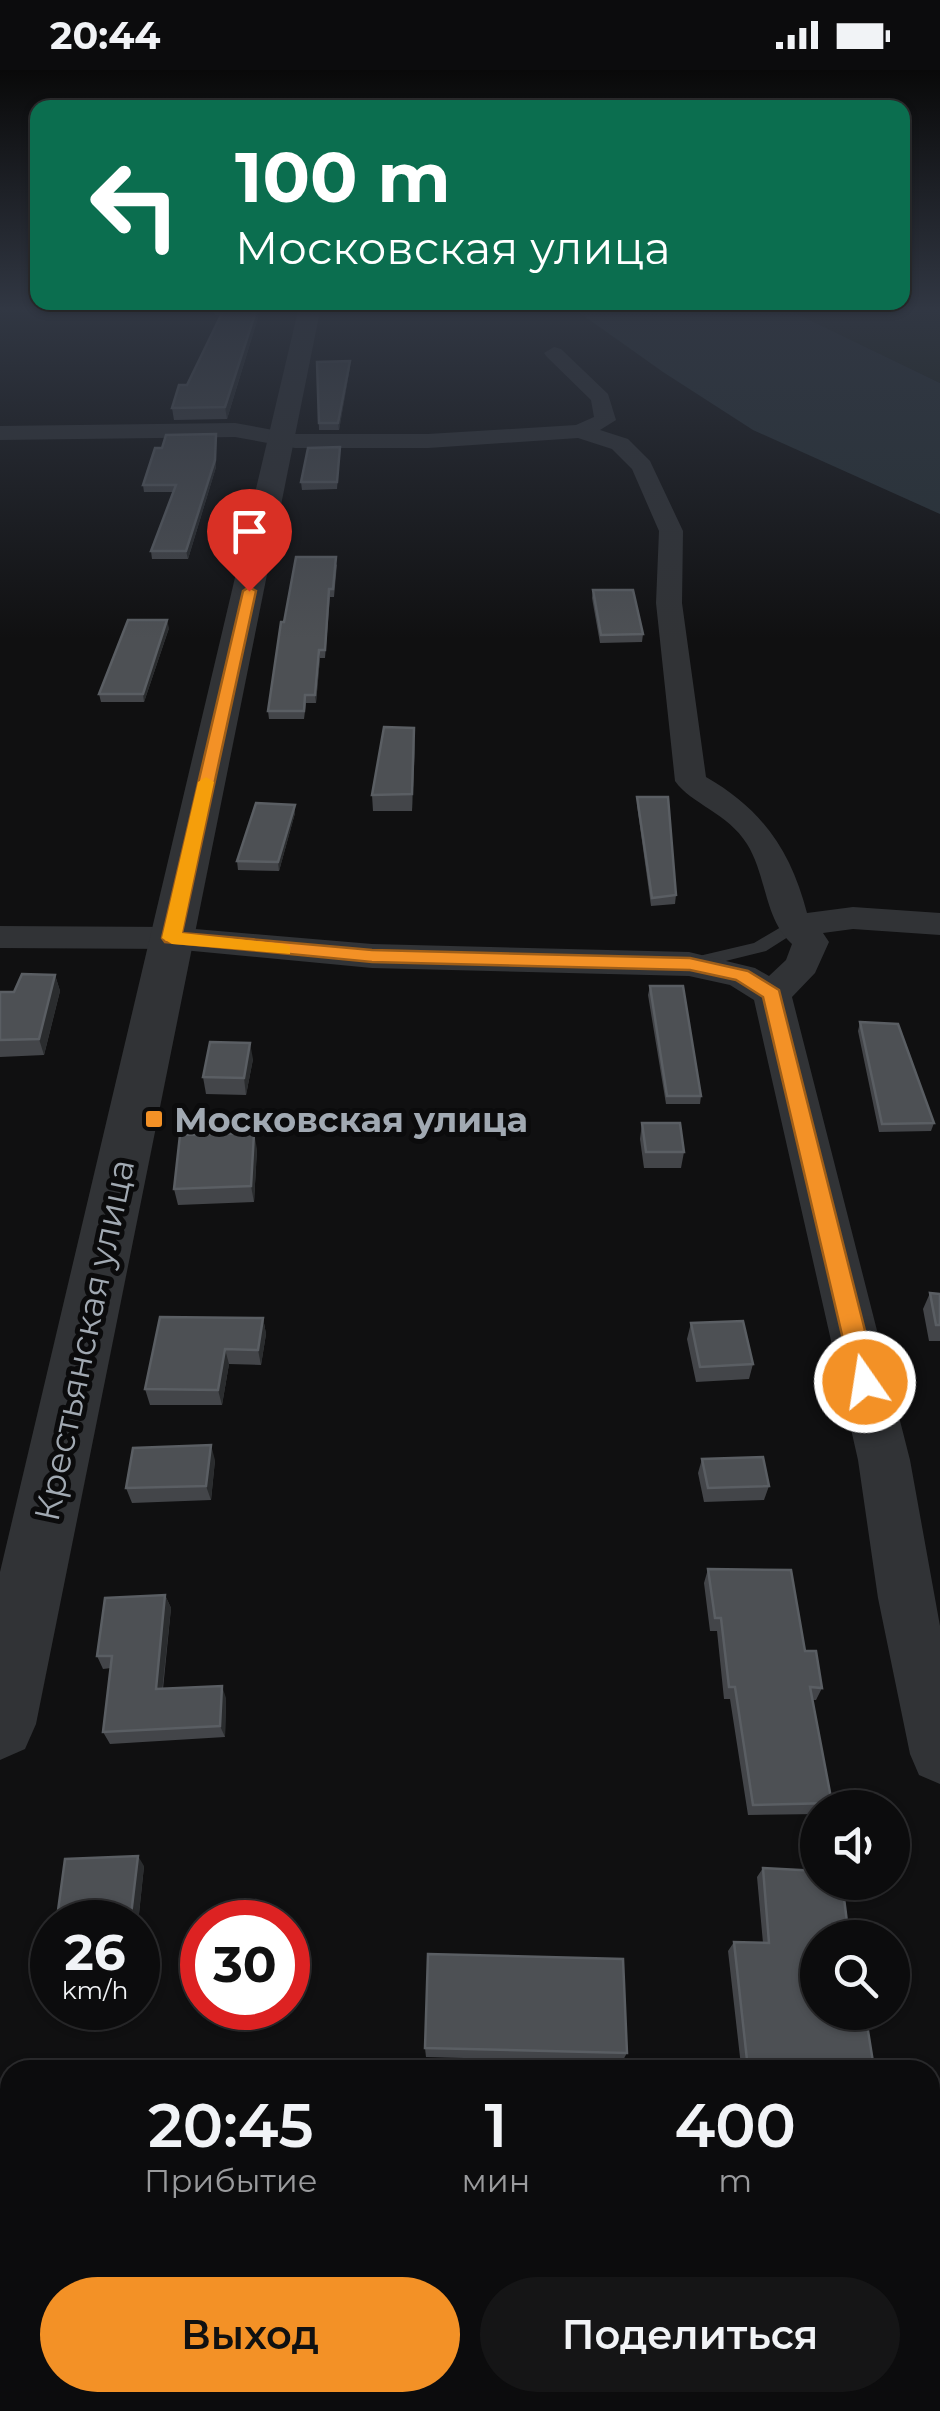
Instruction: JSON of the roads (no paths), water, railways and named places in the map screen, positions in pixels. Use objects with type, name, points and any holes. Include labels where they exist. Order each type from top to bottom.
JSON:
[{"type":"street","name":"Крестьянская улица","points":[[0,1724],[29,1549],[172,938],[287,420]]},
{"type":"street","points":[[0,433],[235,430],[295,441],[428,441],[580,431],[604,420]]},
{"type":"street","points":[[580,431],[620,444],[642,466],[671,531],[668,603],[691,781],[732,807],[760,835],[779,870],[793,926],[812,942],[802,964],[772,994]]},
{"type":"street","points":[[793,926],[853,918],[940,924]]},
{"type":"street","points":[[0,938],[172,938],[372,956],[690,964],[742,976],[772,994],[884,1460],[906,1598],[940,1754]]},
{"type":"lane","points":[[690,964],[760,947],[793,926]]},
{"type":"place","name":"Московская улица","points":[[154,1119]]}]
